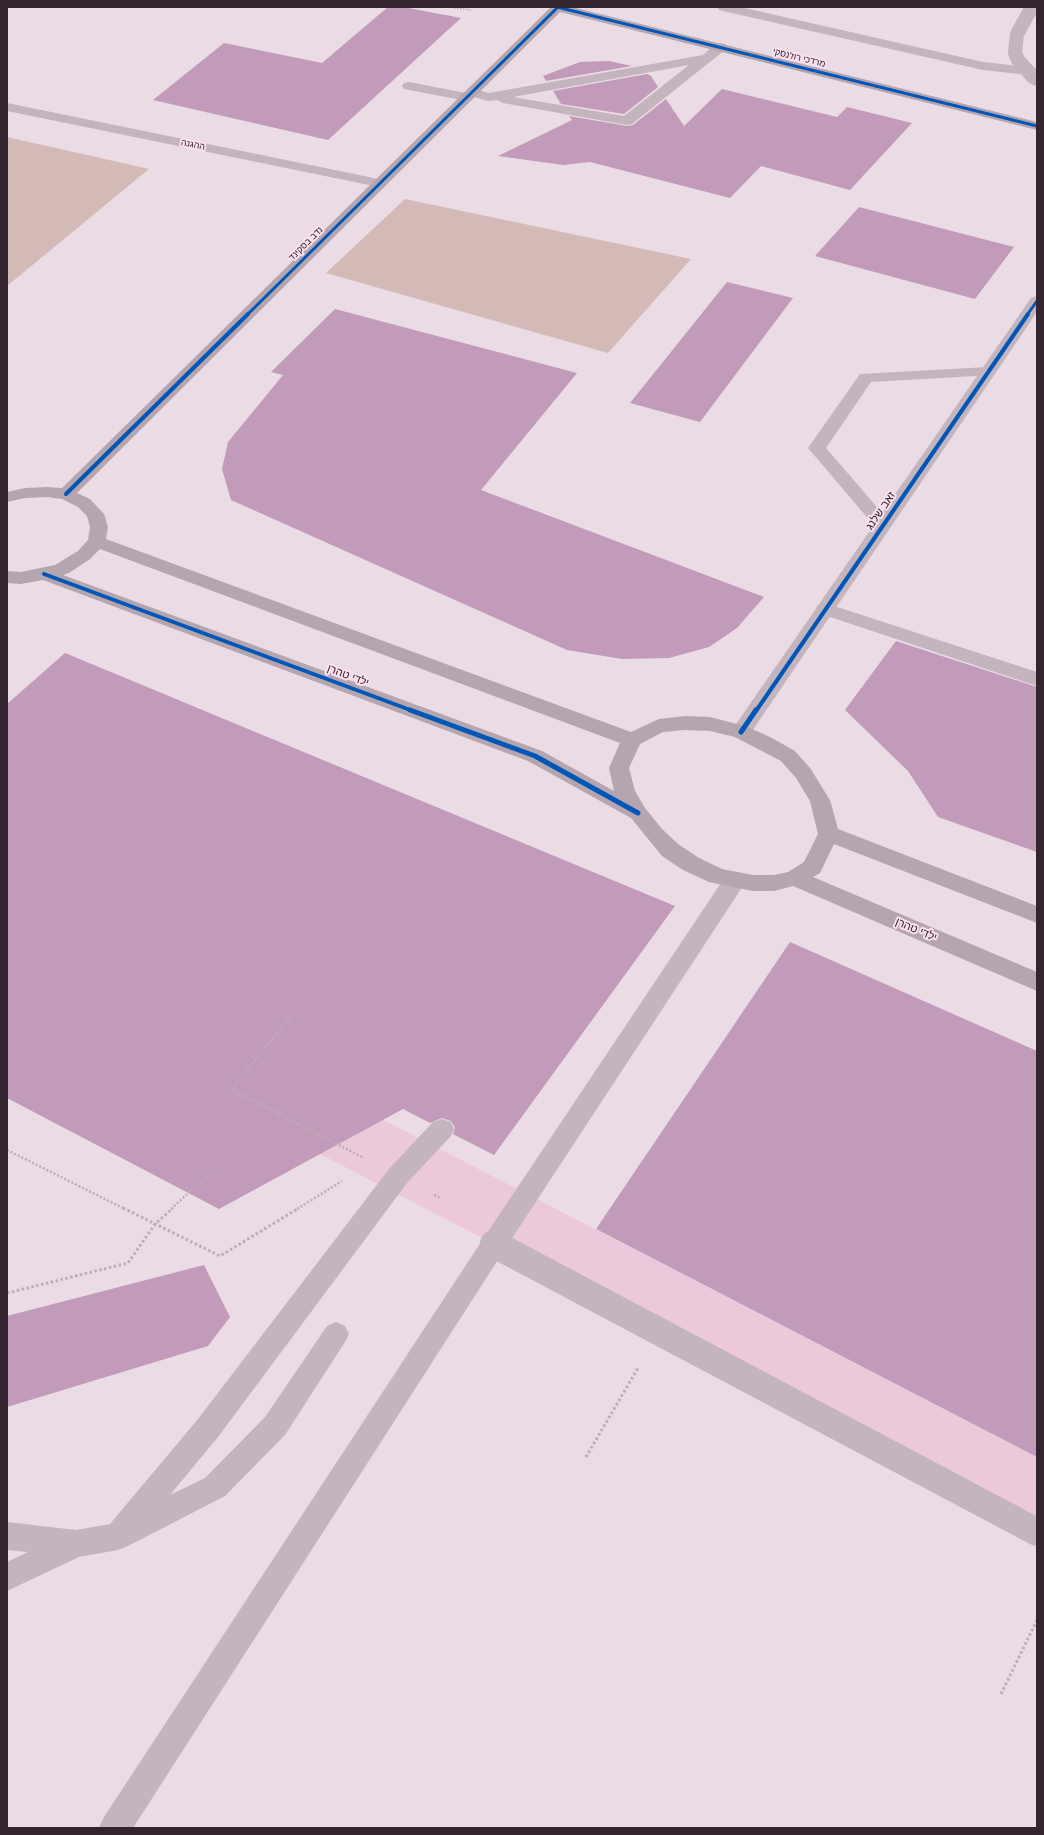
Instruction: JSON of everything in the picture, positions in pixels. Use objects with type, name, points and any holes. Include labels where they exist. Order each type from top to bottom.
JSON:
[{"type":"street","name":"מרדכי רוז'נסקי","points":[[558,7],[1037,126]]},
{"type":"street","name":"נדב בסקינד","points":[[66,494],[558,7]]},
{"type":"street","points":[[723,7],[983,66],[1037,72]]},
{"type":"street","points":[[1032,7],[1017,34],[1015,53],[1018,60],[1033,77],[1037,79]]},
{"type":"street","points":[[574,23],[612,20]]},
{"type":"street","points":[[528,36],[559,25]]},
{"type":"street","points":[[409,86],[470,94],[627,120],[720,47]]},
{"type":"street","points":[[488,97],[707,58]]},
{"type":"street","name":"ההגנה","points":[[7,107],[379,183]]},
{"type":"street","name":"זאב שלנג","points":[[741,732],[1037,301]]},
{"type":"street","points":[[883,525],[817,448],[866,377],[988,372]]},
{"type":"street","points":[[7,497],[25,493],[47,492],[66,494],[84,503],[95,514],[99,527],[97,542],[84,555],[62,569],[44,574],[14,577],[7,592]]},
{"type":"street","points":[[97,542],[632,740]]},
{"type":"street","name":"ילדי טהרן","points":[[44,574],[535,756],[638,813]]},
{"type":"street","points":[[825,609],[1037,678]]},
{"type":"street","points":[[684,722],[710,724],[741,732],[765,742],[788,756],[803,773],[820,800],[829,834],[812,867],[794,878],[774,883],[753,883],[717,876],[691,864],[670,850],[654,834],[638,813],[625,792],[619,768],[632,740],[659,726],[684,722]]},
{"type":"street","points":[[829,834],[1037,915]]},
{"type":"street","name":"ילדי טהרן","points":[[794,878],[1037,982]]},
{"type":"street","points":[[115,1828],[494,1244],[735,880]]},
{"type":"street","points":[[118,1536],[208,1428],[398,1176],[442,1129]]},
{"type":"street","points":[[494,1244],[1037,1532]]},
{"type":"street","points":[[7,1576],[76,1544],[118,1536],[215,1487],[275,1426],[336,1334]]},
{"type":"street","points":[[7,1536],[76,1544]]},
{"type":"path","points":[[454,7],[472,10]]},
{"type":"path","points":[[292,1016],[231,1089],[441,1198]]},
{"type":"path","points":[[7,1150],[220,1256],[373,1163]]},
{"type":"path","points":[[7,1293],[128,1263],[155,1224],[168,1210],[210,1173]]},
{"type":"path","points":[[586,1457],[641,1364]]},
{"type":"path","points":[[1001,1694],[1037,1620]]},
{"type":"shaded area","points":[[7,137],[149,169],[7,286]]},
{"type":"shaded area","points":[[405,199],[691,259],[608,353],[326,273]]},
{"type":"shaded area","points":[[7,871],[364,1110],[1037,1457],[1037,1532],[494,1244],[293,1140]]},
{"type":"building","points":[[388,7],[403,7],[461,18],[328,140],[153,100],[224,43],[322,63]]},
{"type":"building","points":[[609,61],[632,66],[546,81],[543,76],[580,62]]},
{"type":"building","points":[[647,74],[651,76],[658,87],[624,114],[561,104],[553,91]]},
{"type":"building","points":[[722,89],[837,117],[847,107],[912,123],[850,190],[761,166],[730,198],[590,162],[563,165],[498,156],[572,120],[569,116],[627,126],[633,125],[666,99],[684,126]]},
{"type":"building","points":[[859,207],[1014,247],[975,299],[815,256]]},
{"type":"building","points":[[727,282],[793,298],[700,422],[630,403]]},
{"type":"building","points":[[335,309],[577,373],[481,490],[764,597],[737,628],[709,647],[669,658],[622,659],[567,650],[231,500],[222,469],[228,442],[283,375],[271,372]]},
{"type":"building","points":[[896,641],[1037,687],[1037,852],[938,817],[908,771],[845,710]]},
{"type":"building","points":[[65,653],[675,906],[494,1155],[453,1134],[455,1128],[451,1121],[442,1118],[430,1123],[403,1109],[219,1209],[7,1098],[7,704]]},
{"type":"building","points":[[790,942],[1037,1051],[1037,1457],[596,1229]]},
{"type":"building","points":[[204,1265],[230,1317],[208,1346],[7,1407],[7,1316]]},
{"type":"cycle path","points":[[557,7],[1037,126]]},
{"type":"cycle path","points":[[66,494],[558,7]]},
{"type":"cycle path","points":[[741,732],[1037,301]]},
{"type":"cycle path","points":[[44,574],[535,756],[638,813]]}]
